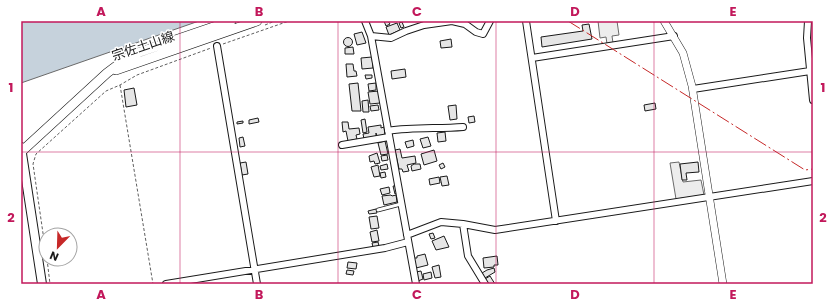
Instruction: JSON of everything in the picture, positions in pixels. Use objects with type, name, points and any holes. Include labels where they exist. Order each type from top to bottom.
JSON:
[{"type":"main road","name":"宗佐土山線","points":[[21,152],[107,73],[127,58],[140,52],[232,21]]},
{"type":"main road","name":"宗佐土山線","points":[[107,73],[257,21]]},
{"type":"main road","points":[[21,147],[42,284]]},
{"type":"street","points":[[365,21],[371,36],[416,284]]},
{"type":"street","points":[[371,36],[391,38],[424,25],[452,21],[465,24],[476,32],[482,34],[490,21]]},
{"type":"street","points":[[526,21],[556,220]]},
{"type":"street","points":[[664,21],[683,53],[693,89],[723,284]]},
{"type":"street","points":[[808,21],[807,38],[813,100]]},
{"type":"street","points":[[532,58],[674,36]]},
{"type":"street","points":[[217,46],[257,284]]},
{"type":"street","points":[[693,89],[810,71]]},
{"type":"street","points":[[342,145],[413,128],[445,129],[463,127]]},
{"type":"street","points":[[166,284],[385,248],[408,239],[441,222],[495,230],[813,181]]},
{"type":"street","points":[[462,224],[468,256],[485,284]]},
{"type":"lane","points":[[378,210],[401,204]]},
{"type":"path","points":[[42,227],[33,164],[34,157],[106,91],[137,75],[289,21]]},
{"type":"path","points":[[120,85],[153,284]]},
{"type":"path","points":[[48,267],[50,284]]},
{"type":"shaded area","points":[[21,21],[199,21],[21,83]]},
{"type":"shaded area","points":[[598,21],[617,21],[619,35],[612,36],[613,43],[607,44],[606,37],[600,38]]},
{"type":"shaded area","points":[[679,162],[683,182],[701,180],[704,195],[676,199],[670,163]]},
{"type":"building","points":[[384,21],[388,21],[390,24],[386,26]]},
{"type":"building","points":[[402,22],[404,27],[401,28],[399,23]]},
{"type":"building","points":[[397,23],[400,30],[389,35],[386,27]]},
{"type":"building","points":[[589,24],[592,39],[542,47],[541,37],[583,31],[582,25]]},
{"type":"building","points":[[362,32],[366,43],[357,45],[354,34]]},
{"type":"building","points":[[346,38],[350,38],[352,42],[350,46],[346,46],[344,44],[344,40]]},
{"type":"building","points":[[451,39],[452,47],[441,48],[440,41]]},
{"type":"building","points":[[353,47],[354,54],[345,54],[345,48]]},
{"type":"building","points":[[372,57],[373,68],[362,69],[361,58]]},
{"type":"building","points":[[346,64],[353,64],[354,71],[356,71],[357,76],[347,77]]},
{"type":"building","points":[[405,69],[406,77],[392,79],[391,71]]},
{"type":"building","points":[[365,75],[372,75],[372,78],[366,79]]},
{"type":"building","points":[[358,83],[361,111],[352,111],[349,84]]},
{"type":"building","points":[[376,83],[376,90],[369,91],[368,84]]},
{"type":"building","points":[[134,88],[137,105],[126,107],[124,90]]},
{"type":"building","points":[[379,91],[380,103],[370,104],[368,92]]},
{"type":"building","points":[[368,100],[369,112],[363,112],[362,101]]},
{"type":"building","points":[[655,103],[656,109],[645,111],[644,105]]},
{"type":"building","points":[[378,105],[379,110],[371,111],[370,106]]},
{"type":"building","points":[[456,105],[457,119],[450,120],[448,106]]},
{"type":"building","points":[[474,116],[475,122],[469,123],[468,117]]},
{"type":"building","points":[[258,118],[259,122],[249,124],[249,120]]},
{"type":"building","points":[[365,119],[367,132],[363,133],[361,120]]},
{"type":"building","points":[[243,121],[243,123],[237,124],[237,122]]},
{"type":"building","points":[[342,122],[348,122],[349,129],[359,128],[360,134],[356,135],[357,139],[348,141],[346,131],[343,132]]},
{"type":"building","points":[[381,125],[381,128],[384,127],[385,136],[377,137],[376,133],[376,137],[364,139],[363,134],[369,133],[368,127]]},
{"type":"building","points":[[445,132],[446,141],[438,142],[437,133]]},
{"type":"building","points":[[243,137],[245,146],[240,147],[239,138]]},
{"type":"building","points":[[428,137],[431,146],[423,148],[420,139]]},
{"type":"building","points":[[413,140],[414,146],[407,148],[405,142]]},
{"type":"building","points":[[385,141],[388,154],[381,155],[378,143]]},
{"type":"building","points":[[400,149],[402,158],[415,156],[416,163],[407,165],[409,171],[403,172],[402,169],[399,169],[395,150]]},
{"type":"building","points":[[434,150],[437,161],[424,165],[421,154]]},
{"type":"building","points":[[377,153],[380,163],[375,164],[374,161],[370,162],[369,156]]},
{"type":"building","points":[[387,155],[388,160],[382,161],[381,156]]},
{"type":"building","points":[[246,162],[248,174],[242,175],[240,163]]},
{"type":"building","points":[[698,162],[699,172],[686,173],[687,180],[682,180],[680,164]]},
{"type":"building","points":[[443,163],[445,167],[441,169],[439,165]]},
{"type":"building","points":[[387,164],[388,169],[381,170],[380,166]]},
{"type":"building","points":[[414,164],[420,164],[421,169],[412,171],[411,166]]},
{"type":"building","points":[[378,165],[380,176],[374,177],[371,167]]},
{"type":"building","points":[[385,172],[386,177],[381,178],[380,173]]},
{"type":"building","points":[[447,176],[449,185],[442,186],[440,177]]},
{"type":"building","points":[[439,177],[440,183],[430,185],[429,179]]},
{"type":"building","points":[[393,186],[396,186],[397,193],[395,194]]},
{"type":"building","points":[[389,187],[390,193],[382,195],[380,189]]},
{"type":"building","points":[[396,195],[397,202],[384,205],[382,196]]},
{"type":"building","points":[[376,209],[377,213],[369,214],[368,211]]},
{"type":"building","points":[[377,216],[379,228],[371,229],[369,217]]},
{"type":"building","points":[[377,230],[379,241],[372,242],[370,232]]},
{"type":"building","points":[[433,233],[435,238],[431,239],[429,234]]},
{"type":"building","points":[[444,236],[449,247],[436,250],[432,241]]},
{"type":"building","points":[[378,242],[379,246],[373,247],[372,243]]},
{"type":"building","points":[[425,254],[428,265],[416,268],[414,258]]},
{"type":"building","points":[[497,256],[498,265],[484,268],[483,258]]},
{"type":"building","points":[[348,262],[357,263],[356,269],[347,268]]},
{"type":"building","points":[[439,265],[441,277],[435,278],[432,267]]},
{"type":"building","points":[[494,268],[495,272],[485,278],[482,273]]},
{"type":"building","points":[[347,270],[354,271],[353,275],[346,274]]},
{"type":"building","points":[[421,271],[423,279],[418,281],[416,272]]},
{"type":"building","points":[[431,272],[432,278],[424,280],[423,274]]},
{"type":"building","points":[[490,276],[495,284],[488,284],[485,279]]},
{"type":"power","points":[[568,21],[805,170],[813,169]]}]
